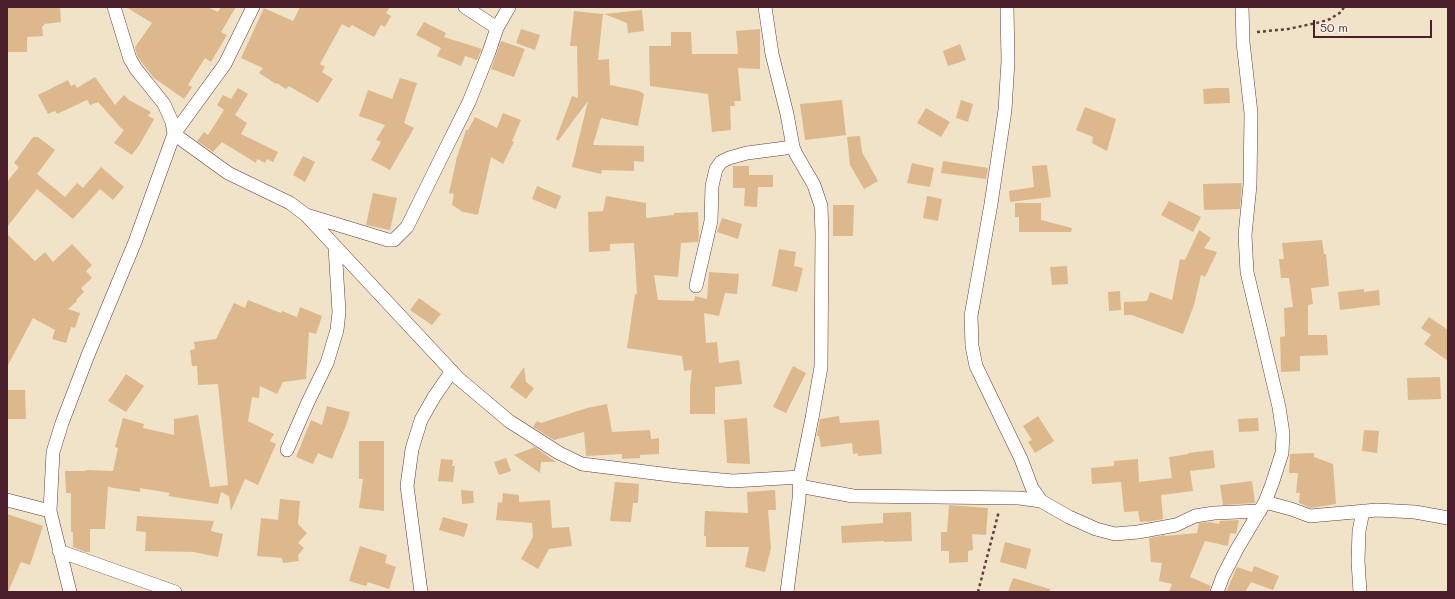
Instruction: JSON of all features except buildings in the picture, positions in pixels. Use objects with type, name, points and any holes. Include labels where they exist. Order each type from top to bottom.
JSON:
[{"type":"street","points":[[114,7],[130,59],[136,69],[164,104],[172,122],[174,134],[228,173],[290,203],[306,215],[458,378],[510,421],[559,453],[582,464],[664,475],[733,481],[800,481],[852,496],[1019,498],[1041,501],[1069,517],[1096,529],[1115,534],[1138,532],[1176,525],[1195,516],[1262,507],[1291,509],[1310,516],[1376,510],[1415,512],[1448,518]]},
{"type":"street","points":[[70,592],[50,511],[53,452],[62,423],[135,242],[174,134],[225,64],[253,7]]},
{"type":"street","points":[[465,7],[497,28]]},
{"type":"street","points":[[306,215],[388,240],[398,238],[407,227],[469,102],[497,28],[509,7]]},
{"type":"street","points":[[765,7],[772,54],[787,114],[793,147],[814,186],[821,206],[821,367],[800,481],[787,592]]},
{"type":"street","points":[[1007,7],[1008,61],[1005,110],[991,204],[971,316],[972,346],[976,366],[1021,459],[1032,488],[1041,501]]},
{"type":"street","points":[[1218,592],[1223,576],[1262,507],[1282,453],[1283,434],[1279,407],[1247,272],[1245,235],[1250,185],[1251,113],[1243,33],[1242,7]]},
{"type":"street","points":[[696,286],[711,221],[712,186],[716,169],[721,162],[729,158],[747,153],[793,147]]},
{"type":"street","points":[[287,450],[327,363],[337,330],[339,312],[335,247]]},
{"type":"street","points":[[421,592],[407,486],[412,449],[421,420],[434,397],[452,371]]},
{"type":"street","points":[[7,500],[50,511]]},
{"type":"street","points":[[1360,592],[1358,561],[1359,531],[1363,511]]},
{"type":"street","points":[[59,551],[175,592]]},
{"type":"path","points":[[1243,33],[1288,29],[1321,22],[1330,19],[1341,12],[1344,7]]},
{"type":"path","points":[[978,592],[1003,498]]}]
